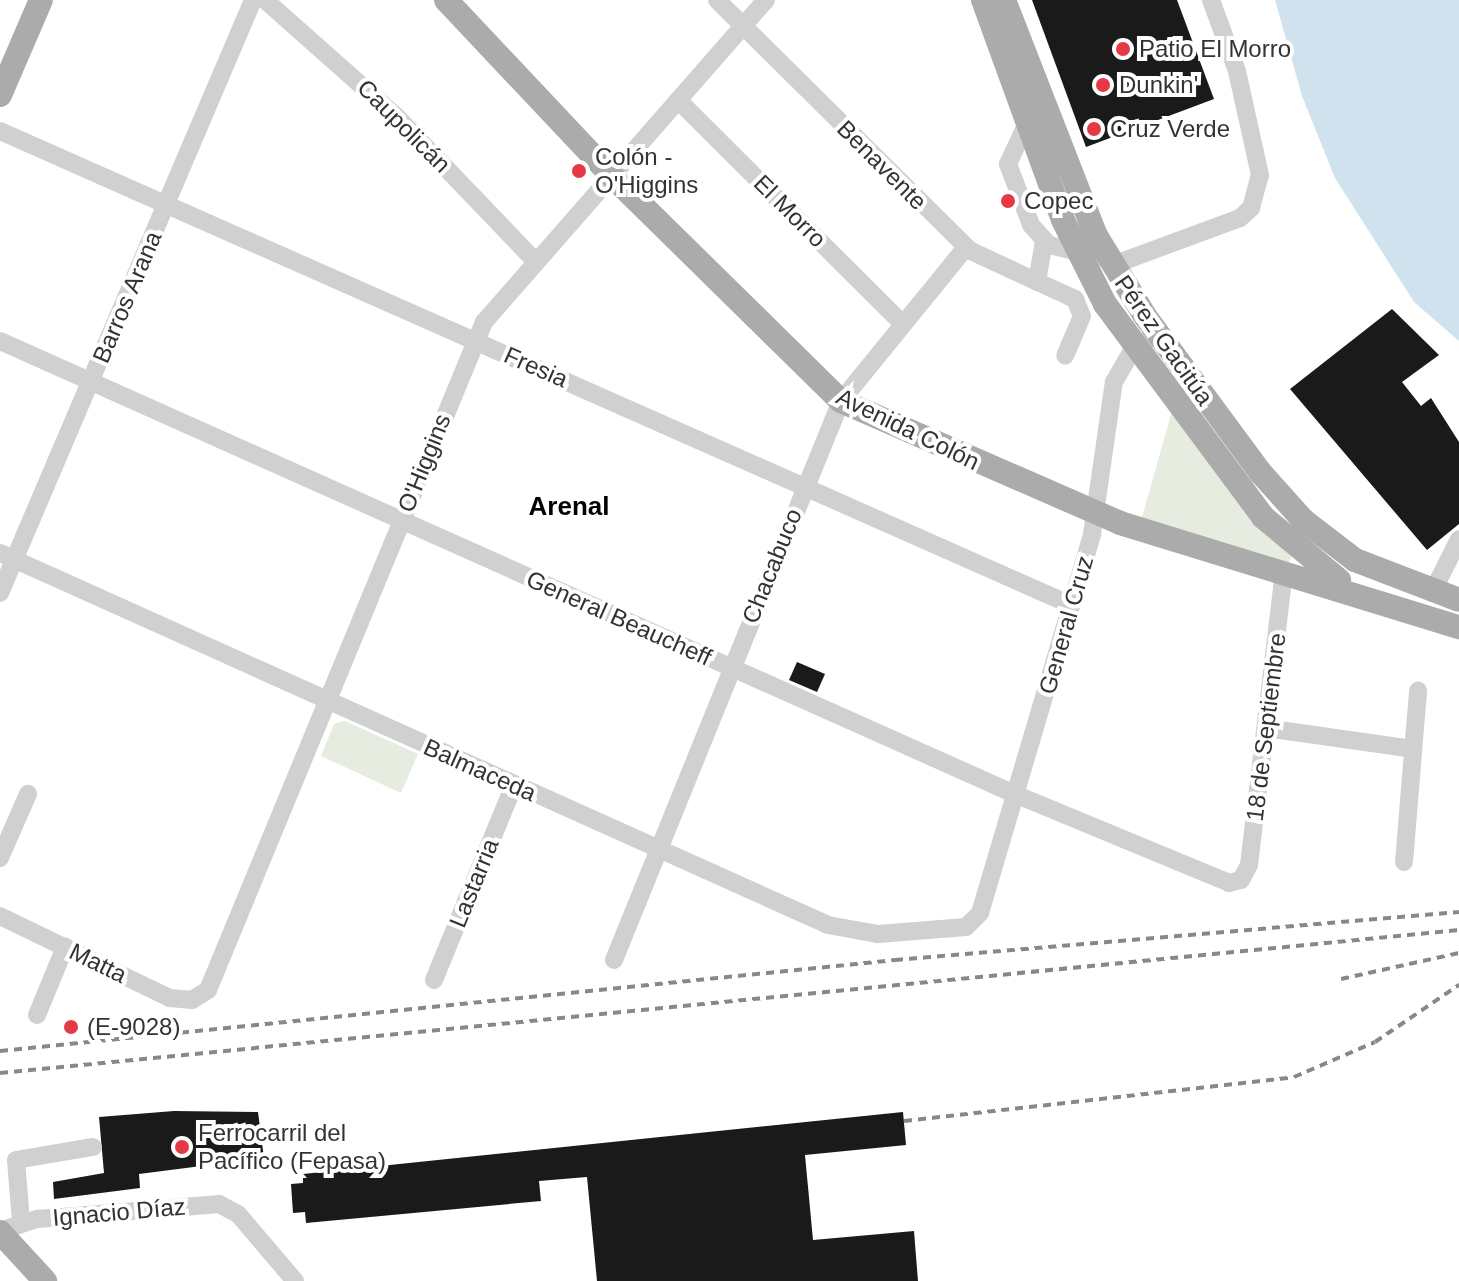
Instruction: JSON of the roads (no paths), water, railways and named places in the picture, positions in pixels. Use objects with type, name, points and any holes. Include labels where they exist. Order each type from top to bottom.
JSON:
[{"type":"main road","name":"Avenida Colón","points":[[446,0],[611,175],[841,401],[1093,513],[1459,627]]},
{"type":"main road","name":"Pérez Gacitúa","points":[[983,0],[1078,254],[1134,348],[1275,530],[1318,566],[1380,601]]},
{"type":"main road","name":"Pérez Gacitúa","points":[[1004,0],[1073,184],[1110,263],[1157,333],[1303,520],[1355,560],[1432,593]]},
{"type":"main road","points":[[0,95],[38,1]]},
{"type":"main road","points":[[1432,593],[1459,600]]},
{"type":"main road","points":[[7,1228],[45,1281]]},
{"type":"street","name":"Barros Arana","points":[[0,593],[7,556],[92,383],[253,0]]},
{"type":"street","name":"Caupolicán","points":[[265,0],[389,109],[535,261]]},
{"type":"street","name":"Benavente","points":[[717,0],[966,247],[1070,296],[1082,316],[1065,356]]},
{"type":"street","name":"O'Higgins","points":[[199,998],[218,973],[474,340],[535,261],[766,0]]},
{"type":"street","points":[[1027,123],[1008,164],[1031,225],[1044,241],[1110,263],[1240,218],[1259,192],[1237,71],[1211,0]]},
{"type":"street","name":"El Morro","points":[[678,100],[901,322]]},
{"type":"street","name":"Fresia","points":[[0,131],[1071,605]]},
{"type":"street","points":[[1037,282],[1044,241]]},
{"type":"street","name":"Chacabuco","points":[[614,960],[841,401],[901,322],[966,247]]},
{"type":"street","name":"General Cruz","points":[[972,925],[1017,795],[1071,605],[1093,513],[1114,382],[1134,348],[1157,333]]},
{"type":"street","name":"General Beaucheff","points":[[0,341],[1017,795],[1223,882],[1241,880]]},
{"type":"street","points":[[1432,593],[1459,539]]},
{"type":"street","name":"Balmaceda","points":[[7,556],[839,928],[892,934],[972,925]]},
{"type":"street","name":"18 de Septiembre","points":[[1241,880],[1249,865],[1284,572]]},
{"type":"street","points":[[1404,862],[1418,691]]},
{"type":"street","points":[[1266,728],[1413,749]]},
{"type":"street","name":"Lastarria","points":[[434,980],[514,785]]},
{"type":"street","points":[[0,858],[28,794]]},
{"type":"street","name":"Matta","points":[[0,916],[170,998],[199,998]]},
{"type":"street","points":[[37,1015],[65,947]]},
{"type":"street","points":[[7,1228],[16,1160],[93,1147]]},
{"type":"street","name":"Ignacio Díaz","points":[[7,1228],[219,1204],[238,1214],[295,1281]]},
{"type":"water","points":[[1275,0],[1459,0],[1459,341],[1414,302],[1335,178],[1302,96]]},
{"type":"railway","points":[[0,1051],[895,960],[1459,912]]},
{"type":"railway","points":[[0,1073],[1459,930]]},
{"type":"railway","points":[[1341,979],[1459,953]]},
{"type":"railway","points":[[904,1121],[1294,1077],[1375,1042],[1459,985]]},
{"type":"place","name":"Patio El Morro","points":[[1123,49]]},
{"type":"place","name":"Dunkin'","points":[[1103,85]]},
{"type":"place","name":"Cruz Verde","points":[[1094,129]]},
{"type":"place","name":"Colón - O'Higgins","points":[[579,171]]},
{"type":"place","name":"Copec","points":[[1008,201]]},
{"type":"place","name":"(E-9028)","points":[[71,1027]]},
{"type":"place","name":"Ferrocarril del Pacífico (Fepasa)","points":[[182,1147]]},
{"type":"district","name":"Arenal","points":[[569,507]]}]
